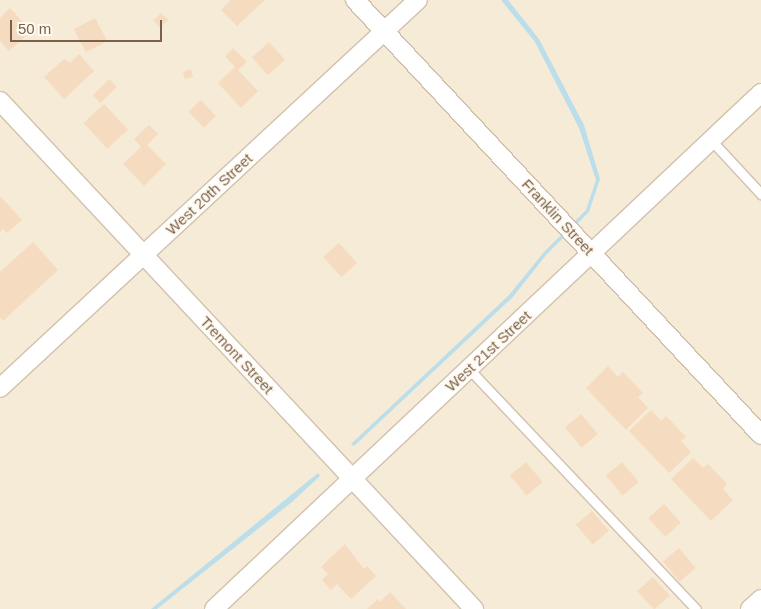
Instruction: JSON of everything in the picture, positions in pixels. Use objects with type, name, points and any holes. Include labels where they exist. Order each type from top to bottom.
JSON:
[{"type":"street","name":"Franklin Street","points":[[355,0],[761,435]]},
{"type":"street","name":"West 20th Street","points":[[0,388],[418,0]]},
{"type":"street","name":"West 21st Street","points":[[214,609],[761,93]]},
{"type":"street","name":"Tremont Street","points":[[0,101],[474,609]]},
{"type":"street","points":[[750,609],[761,598]]},
{"type":"lane","points":[[711,140],[761,194]]},
{"type":"lane","points":[[469,369],[696,609]]},
{"type":"shaded area","points":[[0,0],[761,0],[761,609],[0,609]]},
{"type":"water","points":[[501,0],[508,0],[539,39],[584,125],[600,179],[589,212],[547,254],[512,298],[354,446],[351,444],[509,295],[544,252],[586,210],[596,180],[579,128],[535,42]]},
{"type":"water","points":[[318,473],[320,476],[292,502],[157,609],[151,609]]},
{"type":"building","points":[[231,0],[265,0],[237,26],[221,10]]},
{"type":"building","points":[[10,8],[31,31],[9,51],[0,41],[0,18]]},
{"type":"building","points":[[161,13],[168,20],[160,28],[153,21]]},
{"type":"building","points":[[95,18],[107,41],[86,52],[74,29]]},
{"type":"building","points":[[269,42],[285,60],[268,75],[252,57]]},
{"type":"building","points":[[233,48],[247,62],[238,70],[258,91],[241,108],[218,83],[235,67],[225,56]]},
{"type":"building","points":[[79,54],[94,71],[64,99],[44,77],[64,59],[70,63]]},
{"type":"building","points":[[191,69],[193,77],[185,79],[183,72]]},
{"type":"building","points":[[109,79],[117,87],[101,103],[93,95]]},
{"type":"building","points":[[201,100],[216,116],[204,128],[189,112]]},
{"type":"building","points":[[104,104],[128,130],[107,149],[84,123]]},
{"type":"building","points":[[149,125],[158,134],[147,145],[166,164],[144,186],[123,164],[141,147],[134,139]]},
{"type":"building","points":[[0,196],[22,220],[7,233],[3,229],[0,232]]},
{"type":"building","points":[[33,242],[58,270],[3,321],[0,317],[0,272]]},
{"type":"building","points":[[339,243],[357,263],[341,277],[323,257]]},
{"type":"building","points":[[608,366],[618,377],[623,372],[643,393],[638,397],[648,408],[626,430],[586,388]]},
{"type":"building","points":[[651,410],[661,421],[666,416],[686,437],[681,441],[691,452],[669,473],[629,431]]},
{"type":"building","points":[[581,414],[598,434],[582,447],[565,427]]},
{"type":"building","points":[[693,458],[703,468],[708,464],[727,484],[723,489],[733,500],[711,521],[671,479]]},
{"type":"building","points":[[526,462],[543,482],[527,495],[510,475]]},
{"type":"building","points":[[622,462],[639,482],[623,495],[606,475]]},
{"type":"building","points":[[664,504],[681,523],[665,537],[648,518]]},
{"type":"building","points":[[592,511],[609,531],[593,544],[576,524]]},
{"type":"building","points":[[345,544],[364,569],[367,566],[376,576],[351,599],[337,584],[331,590],[322,580],[328,574],[321,567]]},
{"type":"building","points":[[679,548],[696,568],[680,581],[663,561]]},
{"type":"building","points":[[653,577],[670,596],[654,609],[637,591]]},
{"type":"building","points":[[390,592],[406,609],[367,609],[378,599],[380,602]]}]
